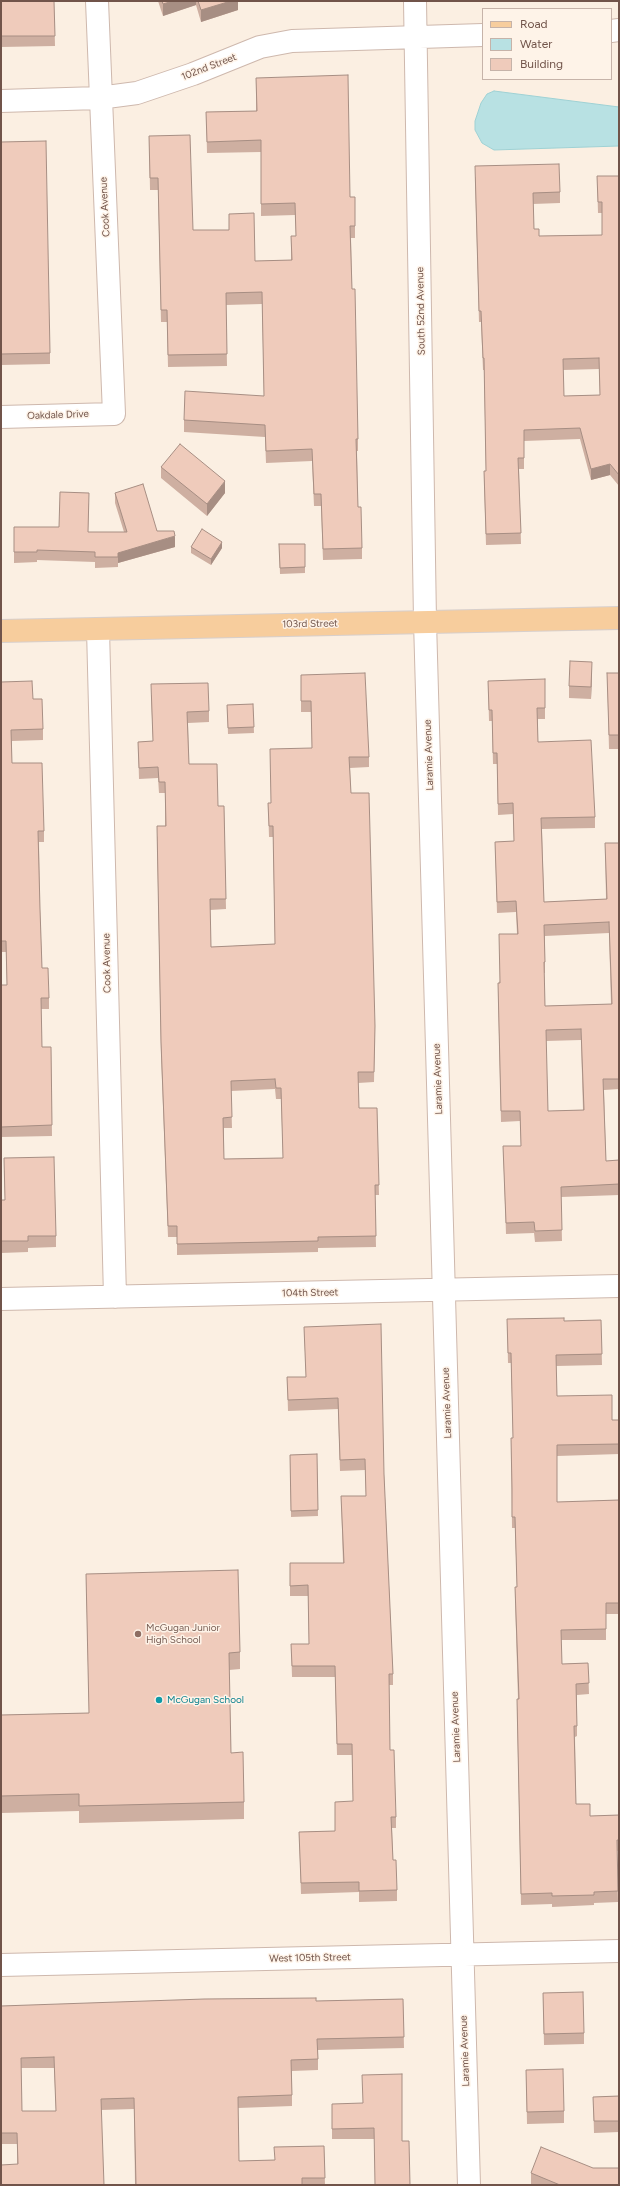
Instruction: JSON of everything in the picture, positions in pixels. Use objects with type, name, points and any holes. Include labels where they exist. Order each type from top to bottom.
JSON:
[{"type":"main road","name":"103rd Street","points":[[1,631],[619,618]]},
{"type":"street","name":"Cook Avenue","points":[[97,1],[114,414]]},
{"type":"street","name":"South 52nd Avenue","points":[[416,1],[425,621]]},
{"type":"street","name":"102nd Street","points":[[1,101],[100,98],[137,93],[193,74],[260,47],[292,40],[482,35]]},
{"type":"street","name":"Oakdale Drive","points":[[1,417],[114,414]]},
{"type":"street","name":"Laramie Avenue","points":[[425,621],[469,2185]]},
{"type":"street","name":"Cook Avenue","points":[[98,629],[115,1297]]},
{"type":"street","name":"104th Street","points":[[1,1299],[619,1286]]},
{"type":"street","name":"West 105th Street","points":[[1,1965],[619,1951]]},
{"type":"water","points":[[494,91],[619,107],[619,146],[494,150],[482,143],[475,130],[475,121],[481,103],[487,94]]},
{"type":"building","points":[[1,1],[54,1],[55,36],[1,36]]},
{"type":"building","points":[[162,1],[173,1],[163,4]]},
{"type":"building","points":[[198,1],[231,1],[201,10]]},
{"type":"building","points":[[348,75],[350,197],[355,197],[355,226],[350,226],[352,289],[355,289],[358,439],[356,439],[358,507],[361,507],[362,548],[323,549],[321,494],[314,494],[312,449],[266,451],[265,425],[184,420],[185,391],[264,396],[262,292],[226,293],[227,354],[168,355],[167,310],[161,310],[158,178],[150,178],[149,136],[190,135],[193,230],[229,230],[229,214],[254,213],[255,261],[292,260],[291,236],[296,236],[295,203],[261,204],[261,140],[207,142],[206,112],[257,111],[256,78]]},
{"type":"building","points":[[46,141],[50,353],[1,354],[1,142]]},
{"type":"building","points":[[559,164],[560,192],[533,193],[534,229],[539,229],[539,236],[602,235],[602,202],[598,202],[597,176],[619,176],[619,475],[610,464],[591,469],[580,428],[524,430],[524,458],[518,458],[521,533],[486,534],[484,471],[486,471],[484,358],[481,311],[479,311],[475,166]],"holes":[[[599,358],[600,395],[564,396],[563,359]]]},
{"type":"building","points":[[180,444],[225,481],[207,504],[161,467]]},
{"type":"building","points":[[143,484],[157,531],[174,531],[175,536],[118,553],[118,557],[95,557],[95,552],[37,550],[37,552],[14,552],[14,527],[59,527],[60,492],[89,493],[88,532],[127,532],[115,493]]},
{"type":"building","points":[[202,529],[222,542],[211,559],[191,547]]},
{"type":"building","points":[[279,544],[305,544],[305,567],[280,568]]},
{"type":"building","points":[[570,661],[592,662],[591,687],[569,686]]},
{"type":"building","points":[[365,673],[369,757],[349,757],[351,793],[369,793],[375,1026],[374,1072],[358,1072],[359,1108],[377,1108],[379,1185],[375,1185],[376,1236],[318,1237],[318,1241],[177,1244],[177,1226],[168,1226],[161,1042],[157,826],[166,826],[165,782],[159,782],[158,767],[139,768],[138,742],[153,741],[151,684],[208,683],[209,711],[187,712],[189,764],[217,764],[218,806],[224,806],[226,899],[210,899],[211,947],[275,944],[273,826],[269,826],[268,803],[271,803],[270,749],[312,748],[311,701],[301,701],[301,675]],"holes":[[[275,1079],[276,1088],[281,1088],[283,1158],[224,1159],[223,1118],[232,1117],[231,1081]]]},
{"type":"building","points":[[607,673],[619,673],[619,735],[609,735]]},
{"type":"building","points":[[545,679],[545,708],[537,708],[538,742],[591,740],[595,817],[541,818],[544,902],[607,899],[605,843],[619,843],[619,1079],[603,1079],[606,1161],[619,1160],[619,1184],[561,1187],[562,1230],[535,1231],[534,1222],[506,1223],[503,1146],[521,1146],[520,1111],[501,1111],[498,983],[500,983],[499,934],[518,934],[516,901],[497,902],[495,842],[514,841],[513,803],[498,804],[497,753],[493,753],[492,710],[489,710],[488,681]],"holes":[[[609,922],[612,1004],[545,1006],[544,925]],[[581,1029],[584,1110],[548,1111],[546,1030]]]},
{"type":"building","points":[[32,681],[33,699],[42,699],[43,729],[11,730],[12,763],[42,763],[44,831],[38,831],[40,909],[42,968],[48,968],[49,998],[41,998],[42,1047],[51,1047],[52,1125],[1,1127],[1,985],[7,985],[6,941],[1,941],[1,682]]},
{"type":"building","points":[[253,704],[254,727],[228,728],[227,705]]},
{"type":"building","points":[[54,1157],[56,1236],[28,1236],[28,1241],[1,1241],[1,1200],[5,1200],[4,1158]]},
{"type":"building","points":[[564,1318],[564,1321],[601,1320],[602,1354],[556,1355],[557,1396],[612,1395],[612,1420],[619,1420],[619,1444],[557,1445],[557,1502],[619,1500],[619,1603],[606,1603],[606,1629],[561,1630],[562,1664],[588,1663],[589,1683],[576,1684],[577,1726],[574,1726],[576,1804],[590,1804],[590,1816],[619,1815],[619,1840],[617,1840],[618,1891],[594,1892],[594,1895],[552,1896],[552,1893],[521,1894],[517,1699],[519,1699],[515,1587],[517,1587],[515,1517],[512,1517],[511,1438],[513,1438],[511,1353],[508,1353],[507,1319]]},
{"type":"building","points":[[381,1324],[384,1474],[393,1674],[389,1674],[390,1750],[394,1750],[396,1817],[391,1817],[393,1860],[396,1860],[397,1890],[359,1891],[359,1882],[301,1883],[299,1832],[335,1831],[335,1802],[353,1801],[352,1744],[337,1744],[335,1666],[292,1666],[291,1644],[309,1644],[308,1585],[290,1586],[290,1563],[344,1563],[341,1496],[366,1496],[365,1459],[340,1460],[338,1398],[288,1400],[287,1377],[306,1377],[304,1327]]},
{"type":"building","points":[[317,1454],[318,1510],[291,1511],[290,1455]]},
{"type":"building","name":"McGugan School","points":[[238,1570],[240,1652],[229,1653],[231,1753],[243,1752],[244,1802],[79,1806],[79,1794],[1,1796],[1,1715],[89,1713],[86,1574]]},
{"type":"building","points":[[583,1992],[584,2033],[544,2034],[543,1993]]},
{"type":"building","points":[[316,1998],[316,2001],[403,1999],[404,2037],[317,2039],[318,2059],[291,2060],[292,2095],[238,2097],[239,2161],[275,2160],[274,2147],[324,2146],[325,2178],[302,2178],[302,2185],[136,2185],[134,2098],[101,2099],[104,2185],[1,2185],[1,2165],[18,2164],[17,2133],[1,2133],[1,2006],[204,1999]],"holes":[[[54,2057],[56,2111],[22,2111],[21,2058]]]},
{"type":"building","points":[[563,2069],[564,2111],[527,2112],[526,2070]]},
{"type":"building","points":[[402,2074],[402,2141],[409,2141],[410,2185],[375,2185],[374,2128],[332,2129],[332,2104],[363,2103],[362,2075]]},
{"type":"building","points":[[619,2096],[619,2121],[594,2121],[593,2097]]},
{"type":"building","points":[[541,2147],[593,2168],[619,2168],[619,2185],[560,2185],[531,2173]]},
{"type":"place","name":"McGugan Junior High School","points":[[138,1634]]},
{"type":"place","name":"McGugan School","points":[[159,1700]]}]
